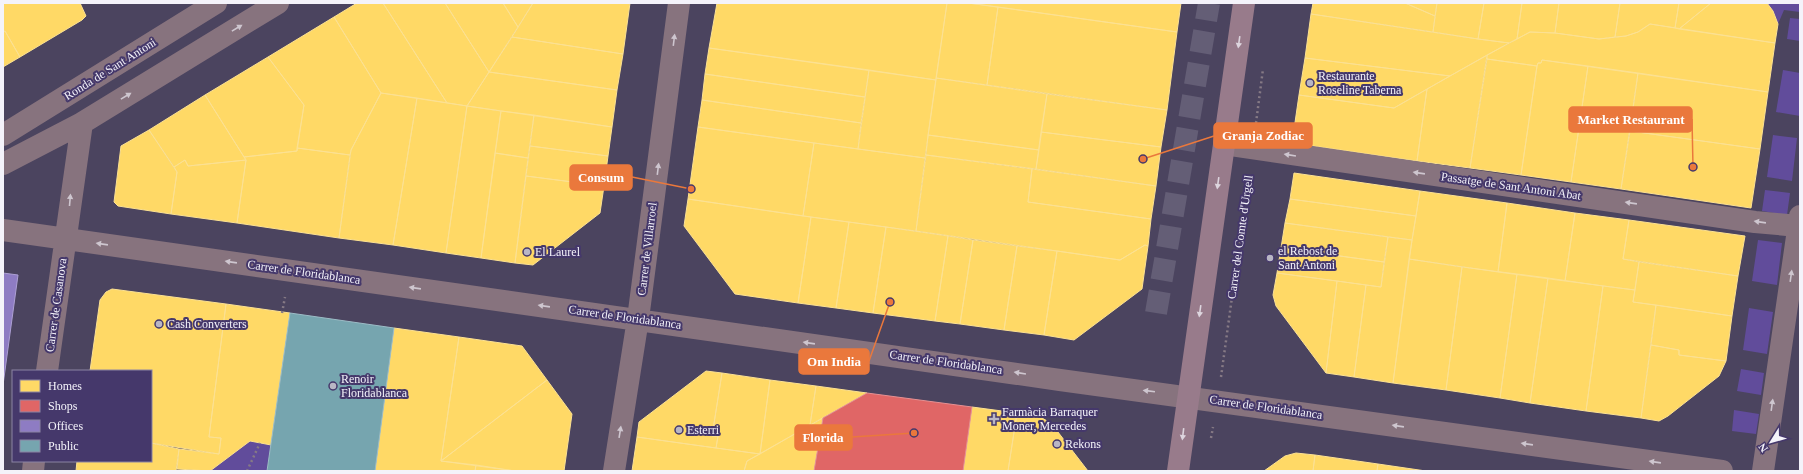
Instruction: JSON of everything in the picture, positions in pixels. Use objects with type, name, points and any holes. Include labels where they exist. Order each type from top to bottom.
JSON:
[{"type":"main road","points":[[1178,471],[1244,3]]},
{"type":"street","name":"Ronda de Sant Antoni","points":[[3,135],[216,3]]},
{"type":"street","points":[[3,164],[82,123],[278,3]]},
{"type":"street","name":"Carrer de Villarroel","points":[[614,471],[638,319],[679,3]]},
{"type":"street","points":[[66,239],[82,123]]},
{"type":"street","name":"Passatge de Sant Antoni Abat","points":[[1224,144],[1755,222],[1799,221]]},
{"type":"street","points":[[1763,471],[1799,221]]},
{"type":"street","name":"Carrer de Floridablanca","points":[[3,230],[1060,380],[1218,400],[1722,471]]},
{"type":"street","name":"Carrer de Casanova","points":[[47,370],[66,239]]},
{"type":"path","name":"Carrer del Comte d'Urgell","points":[[1210,440],[1218,400],[1264,64]]},
{"type":"path","points":[[282,313],[285,297]]},
{"type":"path","points":[[247,471],[260,443]]},
{"type":"shaded area","points":[[1767,3],[1800,3],[1800,12],[1784,10],[1778,24],[1773,11]]},
{"type":"shaded area","points":[[1790,18],[1800,19],[1800,41],[1787,39]]},
{"type":"shaded area","points":[[1783,70],[1800,73],[1800,116],[1776,112]]},
{"type":"shaded area","points":[[1773,135],[1797,138],[1792,181],[1767,177]]},
{"type":"shaded area","points":[[1765,190],[1790,193],[1787,215],[1762,211]]},
{"type":"shaded area","points":[[1758,240],[1782,243],[1777,285],[1752,281]]},
{"type":"shaded area","points":[[1749,308],[1773,312],[1767,354],[1743,350]]},
{"type":"shaded area","points":[[1741,369],[1764,373],[1761,395],[1737,391]]},
{"type":"shaded area","points":[[1734,410],[1759,414],[1756,434],[1732,431]]},
{"type":"shaded area","points":[[250,441],[271,445],[267,471],[210,471]]},
{"type":"building: Homes","points":[[3,3],[80,3],[86,16],[82,20],[20,57],[5,31],[3,32]]},
{"type":"building: Homes","points":[[357,3],[383,3],[447,103],[381,93],[334,17]]},
{"type":"building: Homes","points":[[383,3],[445,3],[489,72],[467,106],[447,103]]},
{"type":"building: Homes","points":[[445,3],[503,3],[518,27],[489,72]]},
{"type":"building: Homes","points":[[503,3],[533,3],[518,27]]},
{"type":"building: Homes","points":[[533,3],[630,3],[623,54],[512,37]]},
{"type":"building: Homes","points":[[717,3],[947,3],[936,80],[709,48]]},
{"type":"building: Homes","points":[[947,3],[968,3],[998,7],[987,85],[936,78]]},
{"type":"building: Homes","points":[[968,3],[1181,3],[1177,32]]},
{"type":"building: Homes","points":[[1313,3],[1405,3],[1435,16],[1433,32],[1311,14]]},
{"type":"building: Homes","points":[[1405,3],[1437,3],[1435,16]]},
{"type":"building: Homes","points":[[1437,3],[1484,3],[1478,39],[1433,32]]},
{"type":"building: Homes","points":[[1484,3],[1522,3],[1517,39],[1509,43],[1478,39]]},
{"type":"building: Homes","points":[[1522,3],[1559,3],[1555,33],[1530,32],[1517,39]]},
{"type":"building: Homes","points":[[1559,3],[1620,3],[1615,37],[1599,39],[1555,33]]},
{"type":"building: Homes","points":[[1620,3],[1679,3],[1675,28],[1650,24],[1638,32],[1626,36],[1615,37]]},
{"type":"building: Homes","points":[[1679,3],[1711,3],[1679,29],[1675,28]]},
{"type":"building: Homes","points":[[1711,3],[1767,3],[1773,11],[1778,24],[1775,43],[1679,29]]},
{"type":"building: Homes","points":[[998,7],[1177,32],[1167,110],[987,85]]},
{"type":"building: Homes","points":[[1311,14],[1509,43],[1450,76],[1305,58]]},
{"type":"building: Homes","points":[[334,17],[381,93],[351,150],[350,155],[297,148],[304,105],[268,57]]},
{"type":"building: Homes","points":[[1650,24],[1775,43],[1768,92],[1542,60],[1537,66],[1487,59],[1487,55],[1530,32],[1555,33],[1599,39],[1626,36],[1638,32]]},
{"type":"building: Homes","points":[[5,31],[20,57],[3,67],[3,32]]},
{"type":"building: Homes","points":[[512,37],[623,54],[617,90],[489,72]]},
{"type":"building: Homes","points":[[709,48],[869,70],[865,97],[705,74]]},
{"type":"building: Homes","points":[[1487,55],[1470,168],[1417,161],[1427,89]]},
{"type":"building: Homes","points":[[268,57],[304,105],[297,151],[244,157],[205,95]]},
{"type":"building: Homes","points":[[1305,58],[1450,76],[1394,108],[1299,95]]},
{"type":"building: Homes","points":[[1487,59],[1537,66],[1521,175],[1470,168]]},
{"type":"building: Homes","points":[[1542,60],[1588,66],[1571,182],[1521,175],[1537,66]]},
{"type":"building: Homes","points":[[1588,66],[1638,73],[1621,189],[1571,182]]},
{"type":"building: Homes","points":[[869,70],[936,80],[925,158],[858,149]]},
{"type":"building: Homes","points":[[489,72],[617,90],[612,127],[467,106]]},
{"type":"building: Homes","points":[[1638,73],[1768,92],[1760,149],[1630,131]]},
{"type":"building: Homes","points":[[705,74],[865,97],[861,123],[702,100]]},
{"type":"building: Homes","points":[[936,78],[1047,94],[1039,150],[928,135]]},
{"type":"building: Homes","points":[[1427,89],[1417,161],[1292,143],[1299,95],[1394,108]]},
{"type":"building: Homes","points":[[381,93],[417,98],[393,245],[339,238],[351,150]]},
{"type":"building: Homes","points":[[1047,94],[1167,110],[1161,147],[1041,132]]},
{"type":"building: Homes","points":[[205,95],[246,160],[188,166],[185,160],[174,167],[149,130]]},
{"type":"building: Homes","points":[[417,98],[467,106],[446,253],[393,245]]},
{"type":"building: Homes","points":[[702,100],[861,123],[858,149],[698,127]]},
{"type":"building: Homes","points":[[467,106],[501,111],[481,258],[446,253]]},
{"type":"building: Homes","points":[[501,111],[534,115],[528,158],[495,153]]},
{"type":"building: Homes","points":[[534,115],[612,127],[608,156],[530,146]]},
{"type":"building: Homes","points":[[698,127],[814,143],[803,216],[688,199]]},
{"type":"building: Homes","points":[[149,130],[177,172],[171,214],[118,206],[114,202],[121,146]]},
{"type":"building: Homes","points":[[1630,131],[1760,149],[1751,208],[1621,189]]},
{"type":"building: Homes","points":[[1041,132],[1161,147],[1156,186],[1036,169]]},
{"type":"building: Homes","points":[[928,135],[1039,150],[1036,169],[926,155]]},
{"type":"building: Homes","points":[[814,143],[925,158],[916,231],[803,216]]},
{"type":"building: Homes","points":[[530,146],[608,156],[604,186],[526,176]]},
{"type":"building: Homes","points":[[297,148],[350,155],[339,238],[237,223],[246,160],[244,157],[297,151]]},
{"type":"building: Homes","points":[[495,153],[528,158],[515,263],[481,258]]},
{"type":"building: Homes","points":[[926,155],[1032,169],[1028,202],[1151,219],[1148,246],[1145,245],[1120,260],[916,231]]},
{"type":"building: Homes","points":[[185,160],[188,166],[246,160],[237,223],[171,214],[177,172],[174,167]]},
{"type":"building: Homes","points":[[1032,169],[1156,186],[1151,219],[1028,202]]},
{"type":"building: Homes","points":[[1294,173],[1420,191],[1416,216],[1290,199]]},
{"type":"building: Homes","points":[[526,176],[604,186],[600,213],[533,265],[515,263]]},
{"type":"building: Homes","points":[[1420,191],[1507,203],[1498,272],[1409,259]]},
{"type":"building: Homes","points":[[688,199],[811,217],[798,303],[735,294],[684,226]]},
{"type":"building: Homes","points":[[1290,199],[1416,216],[1412,240],[1285,223]]},
{"type":"building: Homes","points":[[1507,203],[1575,213],[1565,281],[1498,272]]},
{"type":"building: Homes","points":[[1575,213],[1629,220],[1623,259],[1639,262],[1635,290],[1565,281]]},
{"type":"building: Homes","points":[[811,217],[849,222],[836,308],[798,303]]},
{"type":"building: Homes","points":[[1629,220],[1745,236],[1738,276],[1623,259]]},
{"type":"building: Homes","points":[[849,222],[886,227],[873,313],[836,308]]},
{"type":"building: Homes","points":[[1285,223],[1388,237],[1384,262],[1281,248]]},
{"type":"building: Homes","points":[[886,227],[948,236],[935,321],[873,313]]},
{"type":"building: Homes","points":[[948,236],[973,240],[960,324],[935,321]]},
{"type":"building: Homes","points":[[1388,237],[1412,240],[1393,383],[1354,377],[1366,285],[1381,287]]},
{"type":"building: Homes","points":[[973,240],[1017,246],[1004,330],[960,324]]},
{"type":"building: Homes","points":[[1145,245],[1148,246],[1142,289],[1074,340],[1044,335],[1057,251],[1120,260]]},
{"type":"building: Homes","points":[[1017,246],[1057,251],[1044,335],[1004,330]]},
{"type":"building: Homes","points":[[1281,248],[1384,262],[1381,287],[1277,273]]},
{"type":"building: Homes","points":[[1409,259],[1462,267],[1446,390],[1393,383]]},
{"type":"building: Homes","points":[[1639,262],[1738,276],[1732,316],[1633,302]]},
{"type":"building: Homes","points":[[1462,267],[1517,274],[1500,398],[1446,390]]},
{"type":"building: Homes","points":[[1277,273],[1337,281],[1326,373],[1276,306],[1273,295]]},
{"type":"building: Homes","points":[[1517,274],[1548,278],[1530,403],[1500,398]]},
{"type":"building: Homes","points":[[1548,278],[1603,286],[1586,411],[1530,403]]},
{"type":"building: Homes","points":[[1337,281],[1366,285],[1354,377],[1326,373]]},
{"type":"building: Homes","points":[[1603,286],[1635,290],[1633,302],[1656,305],[1641,418],[1586,411]]},
{"type":"building: Homes","points":[[112,289],[226,304],[209,437],[221,438],[219,454],[152,443],[152,370],[90,370],[100,300],[106,292]]},
{"type":"building: Homes","points":[[226,304],[290,313],[271,445],[250,441],[210,471],[177,469],[179,449],[219,454],[221,438],[209,437]]},
{"type":"building: Homes","points":[[1656,305],[1732,316],[1726,361],[1679,355],[1679,350],[1651,345]]},
{"type":"building: Homes","points":[[394,328],[459,337],[441,461],[476,465],[475,471],[375,471]]},
{"type":"building: Homes","points":[[459,337],[522,346],[547,380],[441,461]]},
{"type":"building: Homes","points":[[1651,345],[1679,350],[1679,355],[1726,361],[1719,376],[1668,416],[1659,421],[1641,418]]},
{"type":"building: Homes","points":[[706,371],[722,373],[712,436],[718,436],[716,448],[637,437],[639,422]]},
{"type":"building: Homes","points":[[722,373],[770,380],[760,454],[716,448],[718,436],[712,436]]},
{"type":"building: Homes","points":[[547,380],[572,414],[564,471],[515,471],[441,461]]},
{"type":"building: Homes","points":[[770,380],[816,386],[810,425],[760,454]]},
{"type":"building: Homes","points":[[816,386],[867,393],[810,425]]},
{"type":"building: Homes","points":[[972,407],[1017,413],[1008,471],[963,471]]},
{"type":"building: Homes","points":[[1017,413],[1040,417],[1051,423],[1088,471],[1008,471]]},
{"type":"building: Homes","points":[[823,418],[814,471],[744,471],[747,461]]},
{"type":"building: Homes","points":[[637,437],[760,454],[747,461],[744,471],[632,471]]},
{"type":"building: Homes","points":[[152,443],[179,449],[176,471],[76,471],[77,462],[152,462]]},
{"type":"building: Homes","points":[[1296,453],[1315,455],[1313,471],[1264,471],[1285,456]]},
{"type":"building: Homes","points":[[1315,455],[1378,464],[1377,471],[1313,471]]},
{"type":"building: Homes","points":[[1378,464],[1426,471],[1377,471]]},
{"type":"building: Homes","points":[[476,465],[515,471],[475,471]]},
{"type":"building: Shops","points":[[867,393],[972,407],[963,471],[814,471],[823,418]]},
{"type":"building: Offices","points":[[3,273],[18,275],[3,385]]},
{"type":"building: Public","name":"Renoir Floridablanca","points":[[290,313],[394,328],[375,471],[267,471]]},
{"type":"tunnel","points":[[1156,313],[1209,3]]},
{"type":"place","name":"Restaurante Roseline Taberna","points":[[1310,83]]},
{"type":"place","name":"Granja Zodiac","points":[[1143,159]]},
{"type":"place","name":"Market Restaurant","points":[[1693,167]]},
{"type":"place","name":"Consum","points":[[691,189]]},
{"type":"place","name":"El Laurel","points":[[527,252]]},
{"type":"place","name":"el Rebost de Sant Antoni","points":[[1270,258]]},
{"type":"place","name":"Om India","points":[[890,302]]},
{"type":"place","name":"Cash Converters","points":[[159,324]]},
{"type":"place","name":"Renoir Floridablanca","points":[[333,386]]},
{"type":"place","name":"Farmàcia Barraquer Moner, Mercedes","points":[[994,419]]},
{"type":"place","name":"Esterri","points":[[679,430]]},
{"type":"place","name":"Florida","points":[[914,433]]},
{"type":"place","name":"Rekons","points":[[1057,444]]}]
